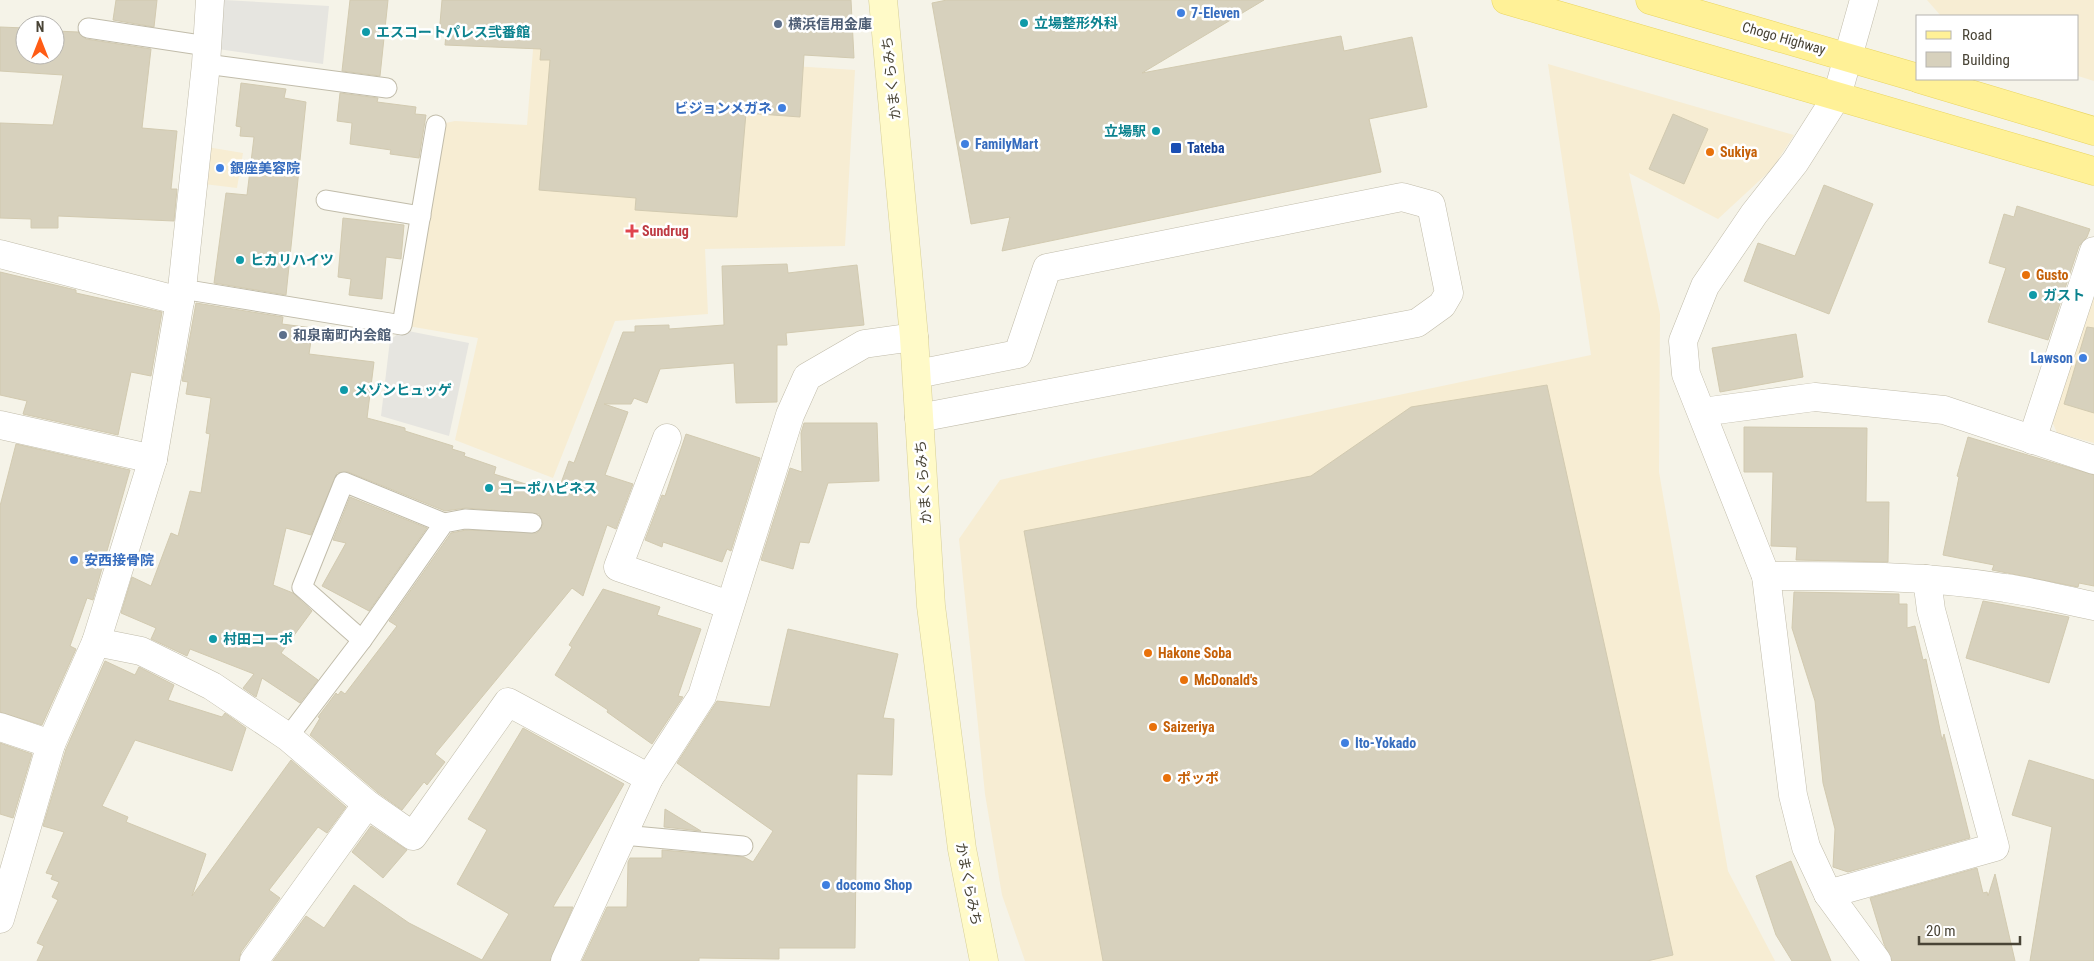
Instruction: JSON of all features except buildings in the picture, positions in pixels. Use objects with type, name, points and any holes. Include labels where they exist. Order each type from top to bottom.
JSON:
[{"type":"main road","name":"かまくらみち","points":[[883,0],[914,338],[932,615],[962,848],[984,961]]},
{"type":"main road","points":[[1506,0],[2094,171]]},
{"type":"main road","name":"Chogo Highway","points":[[1650,0],[1849,56],[1916,77]]},
{"type":"main road","name":"Chogo Highway","points":[[1926,80],[2094,131]]},
{"type":"street","points":[[0,918],[51,744],[96,642],[153,459],[181,295],[207,55],[210,0]]},
{"type":"street","points":[[1864,0],[1837,96],[1796,162],[1754,214],[1706,286],[1683,341],[1686,374],[1766,576],[1793,795],[1806,847],[1828,894],[1877,961]]},
{"type":"street","points":[[916,374],[1018,354],[1047,268],[1402,197],[1431,204],[1449,293],[1442,305],[1417,323],[919,418]]},
{"type":"street","points":[[2032,440],[2094,251]]},
{"type":"street","points":[[0,254],[181,295]]},
{"type":"street","points":[[565,961],[649,778],[702,696],[790,415],[807,377],[864,344],[914,338]]},
{"type":"street","points":[[1702,412],[1815,398],[1944,410],[2094,460]]},
{"type":"street","points":[[0,425],[153,459]]},
{"type":"street","points":[[667,438],[618,567],[729,605]]},
{"type":"street","points":[[1766,576],[1855,576],[1927,579],[2005,588],[2094,606]]},
{"type":"street","points":[[1828,894],[1995,847],[1930,610],[1927,579]]},
{"type":"street","points":[[96,642],[141,651],[212,686],[288,737],[367,804],[413,836],[508,702],[649,778]]},
{"type":"street","points":[[0,727],[51,744]]},
{"type":"street","points":[[254,961],[367,804]]},
{"type":"lane","points":[[88,28],[207,55],[386,88]]},
{"type":"lane","points":[[181,295],[402,325],[436,125]]},
{"type":"lane","points":[[326,200],[420,216]]},
{"type":"lane","points":[[362,640],[302,586],[344,482],[444,523],[465,519],[532,523]]},
{"type":"lane","points":[[288,737],[362,640],[444,523]]},
{"type":"lane","points":[[623,835],[743,846]]},
{"type":"shaded area","points":[[224,0],[329,6],[323,64],[218,49]]},
{"type":"shaded area","name":"Sundrug","points":[[537,0],[667,58],[855,70],[845,246],[705,249],[708,314],[615,321],[553,478],[455,440],[478,338],[402,325],[436,125],[455,121],[527,125]]},
{"type":"shaded area","points":[[1927,0],[2094,0],[2094,81],[2079,76],[2079,15],[1940,15]]},
{"type":"shaded area","name":"Ito-Yokado","points":[[1548,64],[1794,135],[1772,169],[1718,219],[1629,173],[1660,314],[1659,472],[1728,871],[1775,961],[1025,961],[1002,895],[985,794],[959,539],[1000,480],[1091,459],[1591,355]]},
{"type":"shaded area","name":"銀座美容院","points":[[207,147],[243,153],[237,188],[204,184]]},
{"type":"shaded area","name":"Lawson","points":[[2094,294],[2094,443],[2057,433],[2052,421]]},
{"type":"shaded area","points":[[403,330],[469,343],[449,436],[381,416],[390,340]]},
{"type":"place","name":"7-Eleven","points":[[1181,13]]},
{"type":"place","name":"立場整形外科","points":[[1024,23]]},
{"type":"place","name":"横浜信用金庫","points":[[778,24]]},
{"type":"place","name":"エスコートパレス弐番館","points":[[366,32]]},
{"type":"place","name":"ビジョンメガネ","points":[[782,108]]},
{"type":"place","name":"立場駅","points":[[1156,131]]},
{"type":"place","name":"FamilyMart","points":[[965,144]]},
{"type":"place","name":"Tateba","points":[[1176,148]]},
{"type":"place","name":"Sukiya","points":[[1710,152]]},
{"type":"place","name":"銀座美容院","points":[[220,168]]},
{"type":"place","name":"Sundrug","points":[[632,231]]},
{"type":"place","name":"ヒカリハイツ","points":[[240,260]]},
{"type":"place","name":"Gusto","points":[[2026,275]]},
{"type":"place","name":"ガスト","points":[[2033,295]]},
{"type":"place","name":"和泉南町内会館","points":[[283,335]]},
{"type":"place","name":"Lawson","points":[[2083,358]]},
{"type":"place","name":"メゾンヒュッゲ","points":[[344,390]]},
{"type":"place","name":"コーポハピネス","points":[[489,488]]},
{"type":"place","name":"安西接骨院","points":[[74,560]]},
{"type":"place","name":"村田コーポ","points":[[213,639]]},
{"type":"place","name":"Hakone Soba","points":[[1148,653]]},
{"type":"place","name":"McDonald's","points":[[1184,680]]},
{"type":"place","name":"Saizeriya","points":[[1153,727]]},
{"type":"place","name":"Ito-Yokado","points":[[1345,743]]},
{"type":"place","name":"ポッポ","points":[[1167,778]]},
{"type":"place","name":"docomo Shop","points":[[826,885]]}]
